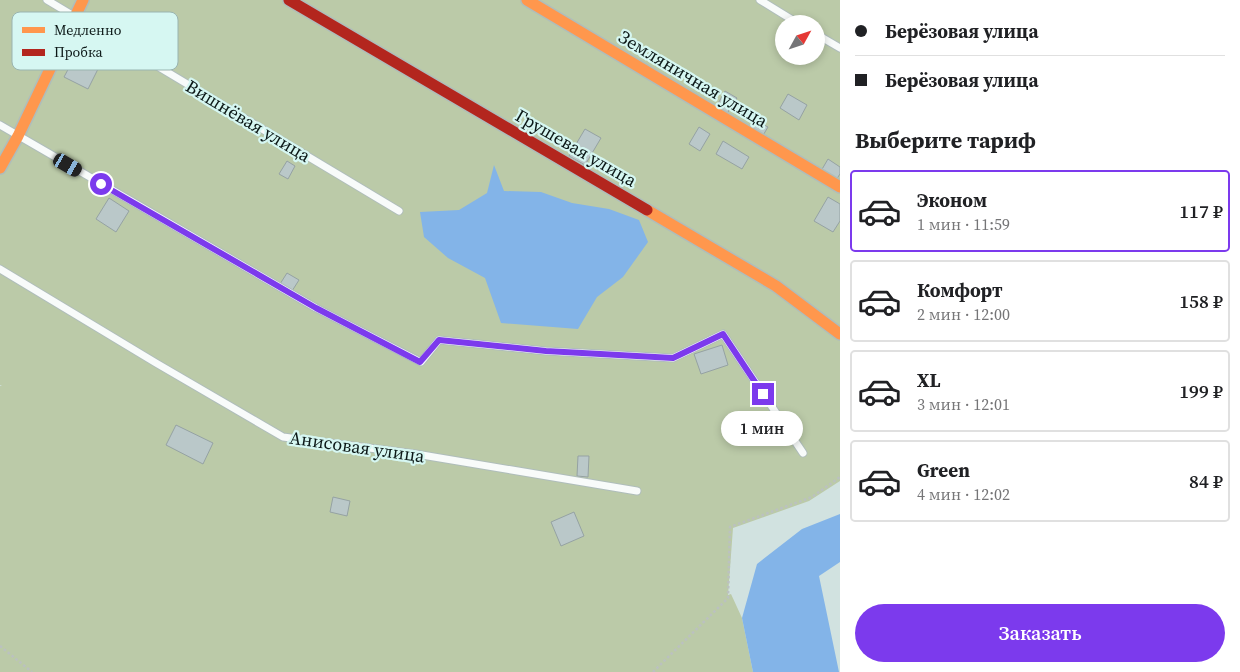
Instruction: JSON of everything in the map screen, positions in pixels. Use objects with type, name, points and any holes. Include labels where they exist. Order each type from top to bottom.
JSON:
[{"type":"street","points":[[77,12],[83,0]]},
{"type":"street","name":"Грушевая улица","points":[[289,0],[776,286],[840,334]]},
{"type":"street","name":"Земляничная улица","points":[[527,0],[840,187]]},
{"type":"street","points":[[0,168],[18,136],[50,70]]},
{"type":"lane","name":"Вишнёвая улица","points":[[46,0],[66,12]]},
{"type":"lane","points":[[760,0],[784,15]]},
{"type":"lane","points":[[825,39],[840,48]]},
{"type":"lane","name":"Вишнёвая улица","points":[[164,70],[399,211]]},
{"type":"lane","points":[[0,125],[316,308],[420,362],[439,340],[546,351],[673,358],[723,334],[803,453]]},
{"type":"lane","name":"Анисовая улица","points":[[0,269],[283,437],[416,454],[637,491]]},
{"type":"path","points":[[653,672],[728,598],[730,527],[812,497],[840,476]]},
{"type":"path","points":[[0,646],[32,672]]},
{"type":"green space","points":[[0,0],[840,0],[840,481],[809,501],[733,528],[728,595],[731,594],[742,618],[753,672],[0,672],[0,386],[2,385],[0,385]]},
{"type":"water","points":[[494,165],[504,191],[541,192],[572,203],[609,209],[639,220],[648,242],[623,277],[597,297],[578,329],[501,323],[485,278],[448,258],[424,237],[420,212],[459,210],[487,193]]},
{"type":"water","points":[[840,514],[840,562],[819,576],[839,672],[753,672],[742,618],[757,564],[802,529]]},
{"type":"building","points":[[68,70],[98,70],[88,89],[64,77]]},
{"type":"building","points":[[725,91],[737,98],[726,115],[715,109]]},
{"type":"building","points":[[788,94],[807,105],[799,120],[780,108]]},
{"type":"building","points":[[754,120],[768,127],[762,137],[749,129]]},
{"type":"building","points":[[699,127],[710,134],[700,151],[689,144]]},
{"type":"building","points":[[585,129],[601,138],[585,165],[569,156]]},
{"type":"building","points":[[723,141],[749,157],[742,169],[716,154]]},
{"type":"building","points":[[828,159],[840,167],[840,174],[836,180],[821,171]]},
{"type":"building","points":[[287,161],[295,166],[288,179],[279,174]]},
{"type":"building","points":[[828,197],[840,204],[840,221],[833,232],[814,221]]},
{"type":"building","points":[[109,198],[129,211],[116,232],[96,219]]},
{"type":"building","points":[[287,273],[299,280],[292,291],[280,284]]},
{"type":"building","points":[[722,345],[728,365],[701,374],[694,354]]},
{"type":"building","points":[[176,425],[213,443],[203,464],[166,445]]},
{"type":"building","points":[[578,456],[589,456],[588,477],[577,476]]},
{"type":"building","points":[[333,497],[350,501],[347,516],[330,512]]},
{"type":"building","points":[[574,512],[584,536],[561,546],[551,522]]},
{"type":"traffic: slow","points":[[77,12],[83,0]]},
{"type":"traffic: slow","points":[[527,0],[840,187]]},
{"type":"traffic: slow","points":[[0,168],[18,136],[50,70]]},
{"type":"traffic: slow","points":[[647,210],[776,286],[840,334]]},
{"type":"traffic: jam","points":[[289,0],[647,210]]},
{"type":"route","points":[[101,184],[316,308],[420,362],[439,340],[546,351],[673,358],[723,334],[763,394]]}]
